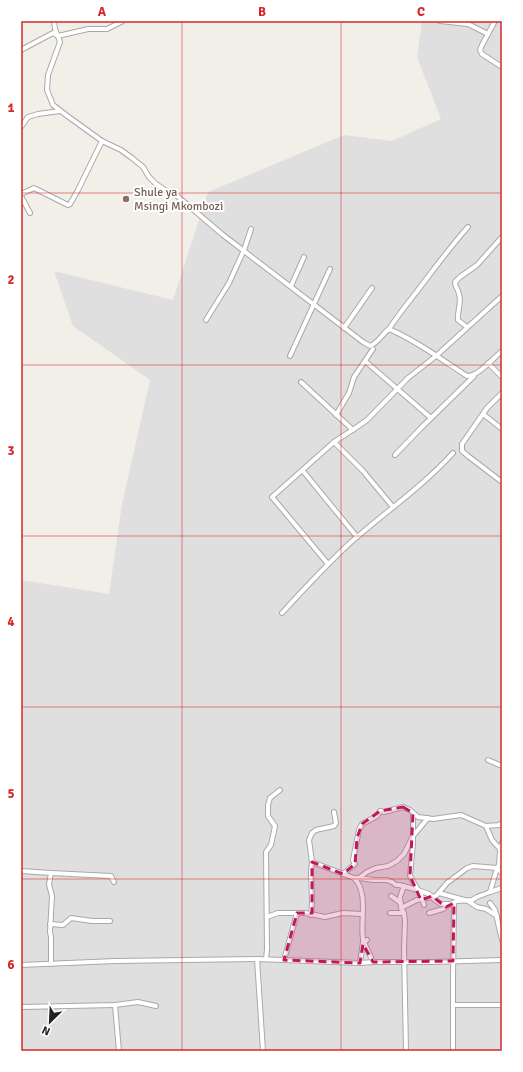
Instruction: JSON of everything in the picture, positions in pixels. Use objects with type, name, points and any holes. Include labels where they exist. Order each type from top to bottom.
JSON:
[{"type":"street","points":[[54,21],[55,29],[60,42],[48,75],[46,90],[53,105],[102,141],[121,150],[132,158],[143,167],[149,177],[156,184],[176,195],[290,286],[370,346],[374,345],[389,329],[398,315],[468,227]]},
{"type":"street","points":[[21,50],[53,33],[58,36],[88,29],[107,29],[123,21]]},
{"type":"street","points":[[440,21],[468,24],[488,34]]},
{"type":"street","points":[[495,21],[480,50],[482,54],[502,67]]},
{"type":"street","points":[[21,127],[28,117],[60,111]]},
{"type":"street","points":[[30,213],[21,195],[34,188],[68,205],[70,204],[102,141]]},
{"type":"street","points":[[206,320],[229,283],[244,250],[251,229]]},
{"type":"street","points":[[467,327],[458,320],[457,314],[460,294],[455,287],[455,282],[477,265],[502,237]]},
{"type":"street","points":[[290,286],[304,256]]},
{"type":"street","points":[[290,356],[330,269]]},
{"type":"street","points":[[344,328],[372,288]]},
{"type":"street","points":[[328,564],[272,497],[334,442],[367,420],[397,389],[502,296]]},
{"type":"street","points":[[389,329],[398,333],[467,376],[477,373]]},
{"type":"street","points":[[336,415],[348,393],[354,377],[373,349]]},
{"type":"street","points":[[395,455],[477,373],[502,351]]},
{"type":"street","points":[[365,361],[431,418]]},
{"type":"street","points":[[488,364],[502,377]]},
{"type":"street","points":[[301,382],[352,430]]},
{"type":"street","points":[[502,393],[487,408],[462,444],[462,450],[502,482]]},
{"type":"street","points":[[483,414],[502,429]]},
{"type":"street","points":[[334,442],[363,471],[393,507]]},
{"type":"street","points":[[282,613],[328,564],[357,537],[432,474],[453,453]]},
{"type":"street","points":[[303,471],[357,537]]},
{"type":"street","points":[[488,760],[502,766]]},
{"type":"street","points":[[266,959],[266,852],[271,845],[275,826],[268,816],[268,805],[270,798],[280,790]]},
{"type":"street","points":[[343,874],[355,864],[354,860],[358,830],[362,824],[377,816],[380,811],[384,812],[403,807],[418,817],[428,818],[462,815],[486,826],[498,825],[502,823]]},
{"type":"street","points":[[311,915],[312,862],[309,840],[312,833],[316,830],[334,826],[336,823],[334,812]]},
{"type":"street","points":[[413,813],[410,876],[419,890],[424,905]]},
{"type":"street","points":[[356,878],[366,872],[376,868],[388,866],[397,861],[404,854],[413,836],[428,818]]},
{"type":"street","points":[[486,826],[492,840],[500,849]]},
{"type":"street","points":[[490,892],[499,865],[502,843]]},
{"type":"street","points":[[312,862],[356,878],[387,880],[396,885],[419,890],[432,896],[441,904],[457,901],[468,901],[490,892],[502,890]]},
{"type":"street","points":[[401,908],[413,902],[436,896],[447,883],[467,868],[473,866],[497,868],[502,873]]},
{"type":"street","points":[[21,871],[111,876],[114,882]]},
{"type":"street","points":[[51,873],[49,884],[52,896],[50,924],[51,964]]},
{"type":"street","points":[[356,878],[362,890],[362,914],[365,941],[373,962]]},
{"type":"street","points":[[404,886],[400,897],[401,908],[404,913],[405,921],[406,1051]]},
{"type":"street","points":[[439,893],[468,901],[497,916]]},
{"type":"street","points":[[391,896],[407,906]]},
{"type":"street","points":[[429,913],[442,910],[452,903]]},
{"type":"street","points":[[452,903],[453,1051]]},
{"type":"street","points":[[490,903],[497,916],[502,940]]},
{"type":"street","points":[[441,904],[442,910]]},
{"type":"street","points":[[267,917],[278,912],[305,913],[325,917],[343,913],[362,914]]},
{"type":"street","points":[[390,912],[404,913]]},
{"type":"street","points":[[284,960],[297,913]]},
{"type":"street","points":[[50,924],[63,925],[71,918],[110,921]]},
{"type":"street","points":[[360,963],[365,941]]},
{"type":"street","points":[[21,965],[123,961],[257,959],[360,963],[502,960]]},
{"type":"street","points":[[257,959],[263,1051]]},
{"type":"street","points":[[22,1007],[115,1005],[138,1002],[156,1006]]},
{"type":"street","points":[[115,1005],[119,1051]]},
{"type":"street","points":[[453,1005],[502,1005]]},
{"type":"highlighted area","points":[[403,807],[413,813],[410,876],[421,900],[432,896],[446,907],[454,903],[453,961],[373,962],[363,944],[360,963],[284,960],[297,913],[312,913],[312,862],[343,874],[355,864],[357,838],[362,824],[380,811]]},
{"type":"shaded area","points":[[422,21],[502,21],[502,1051],[21,1051],[21,580],[109,594],[122,504],[150,380],[73,326],[54,271],[173,300],[208,192],[344,135],[392,141],[441,119],[417,57]]},
{"type":"place","name":"Shule ya Msingi Mkombozi","points":[[126,199]]}]
